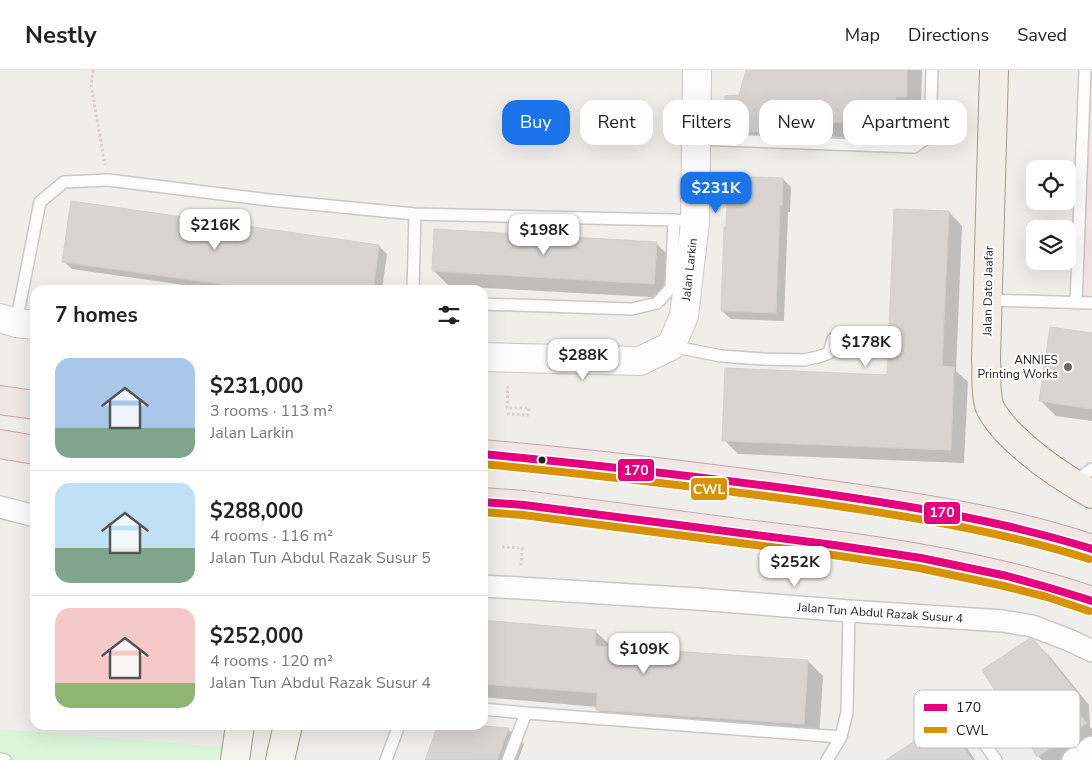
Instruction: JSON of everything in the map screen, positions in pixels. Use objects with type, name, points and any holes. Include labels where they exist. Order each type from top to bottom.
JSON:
[{"type":"highway","points":[[0,400],[30,404]]},
{"type":"highway","points":[[0,444],[30,449]]},
{"type":"highway","points":[[488,455],[668,474],[875,502],[957,515],[1015,527],[1049,535],[1092,549]]},
{"type":"highway","points":[[488,502],[534,506],[898,554],[960,565],[1011,577],[1092,601]]},
{"type":"main road","name":"Jalan Dato Jaafar","points":[[994,70],[986,359],[989,405],[998,421],[1016,441],[1036,458],[1086,482]]},
{"type":"main road","points":[[235,760],[239,730]]},
{"type":"main road","points":[[280,760],[287,730]]},
{"type":"street","name":"Jalan Larkin","points":[[697,70],[697,100]]},
{"type":"street","name":"Jalan Larkin","points":[[671,346],[684,316],[684,221],[695,145]]},
{"type":"street","points":[[488,357],[640,361],[671,346]]},
{"type":"street","points":[[0,507],[30,515]]},
{"type":"street","name":"Jalan Tun Abdul Razak Susur 4","points":[[488,586],[1003,621],[1032,626],[1092,651]]},
{"type":"street","points":[[1073,760],[1092,746]]},
{"type":"lane","points":[[749,141],[914,147],[930,136],[932,70]]},
{"type":"lane","points":[[1076,302],[1085,70]]},
{"type":"lane","points":[[17,322],[40,202],[64,182],[108,180],[268,200],[415,214],[684,221],[671,288],[657,303],[632,309],[488,304]]},
{"type":"lane","points":[[414,285],[415,214]]},
{"type":"lane","points":[[987,300],[1092,303]]},
{"type":"lane","points":[[671,346],[721,356],[804,360],[829,353],[833,339]]},
{"type":"lane","points":[[827,760],[841,737],[847,712],[849,611]]},
{"type":"lane","points":[[488,710],[841,737]]},
{"type":"lane","points":[[508,760],[526,713]]},
{"type":"lane","points":[[386,760],[397,730]]},
{"type":"lane","points":[[988,748],[996,760]]},
{"type":"lane","points":[[0,759],[5,760]]},
{"type":"path","points":[[93,70],[91,85],[108,180]]},
{"type":"path","points":[[507,408],[529,408],[528,415],[507,414]]},
{"type":"path","points":[[502,547],[522,548]]},
{"type":"shaded area","points":[[1090,70],[1092,70],[1092,297],[1082,297]]},
{"type":"green space","points":[[0,729],[223,747],[219,760],[0,760]]},
{"type":"building","points":[[746,70],[907,70],[907,97],[896,97],[896,100],[843,100],[843,123],[833,122],[833,100],[759,100],[759,132],[749,132],[749,100],[725,100],[725,96],[739,95]]},
{"type":"building","points":[[728,176],[783,178],[782,205],[780,205],[776,313],[721,311]]},
{"type":"building","points":[[71,201],[379,245],[374,285],[228,285],[62,262]]},
{"type":"building","points":[[894,209],[949,211],[942,366],[954,367],[951,450],[722,441],[725,368],[887,375]]},
{"type":"building","points":[[434,229],[657,242],[654,284],[432,271]]},
{"type":"building","name":"ANNIES Printing Works","points":[[1050,327],[1092,333],[1092,409],[1039,401]]},
{"type":"building","points":[[488,621],[596,630],[595,646],[808,660],[804,724],[596,710],[597,693],[488,684]]},
{"type":"building","points":[[1030,638],[1035,641],[1074,690],[995,690],[982,670]]},
{"type":"building","points":[[1080,715],[1087,723],[1080,728]]},
{"type":"building","points":[[488,726],[509,728],[497,760],[425,760],[436,730],[488,730]]},
{"type":"building","points":[[914,741],[914,748],[964,748],[972,760],[886,760]]},
{"type":"building","points":[[1031,748],[1050,748],[1037,757]]},
{"type":"transit line","name":"170","points":[[488,455],[681,475],[873,501],[947,513],[1020,529],[1092,549]]},
{"type":"transit line","name":"CWL","points":[[488,465],[678,485],[870,511],[944,523],[1017,539],[1089,559]]},
{"type":"transit line","name":"170","points":[[488,502],[524,505],[921,558],[1007,576],[1092,601]]},
{"type":"transit line","name":"CWL","points":[[488,512],[523,515],[919,568],[1004,586],[1047,597],[1089,611]]},
{"type":"place","name":"ANNIES Printing Works","points":[[1068,367]]}]
